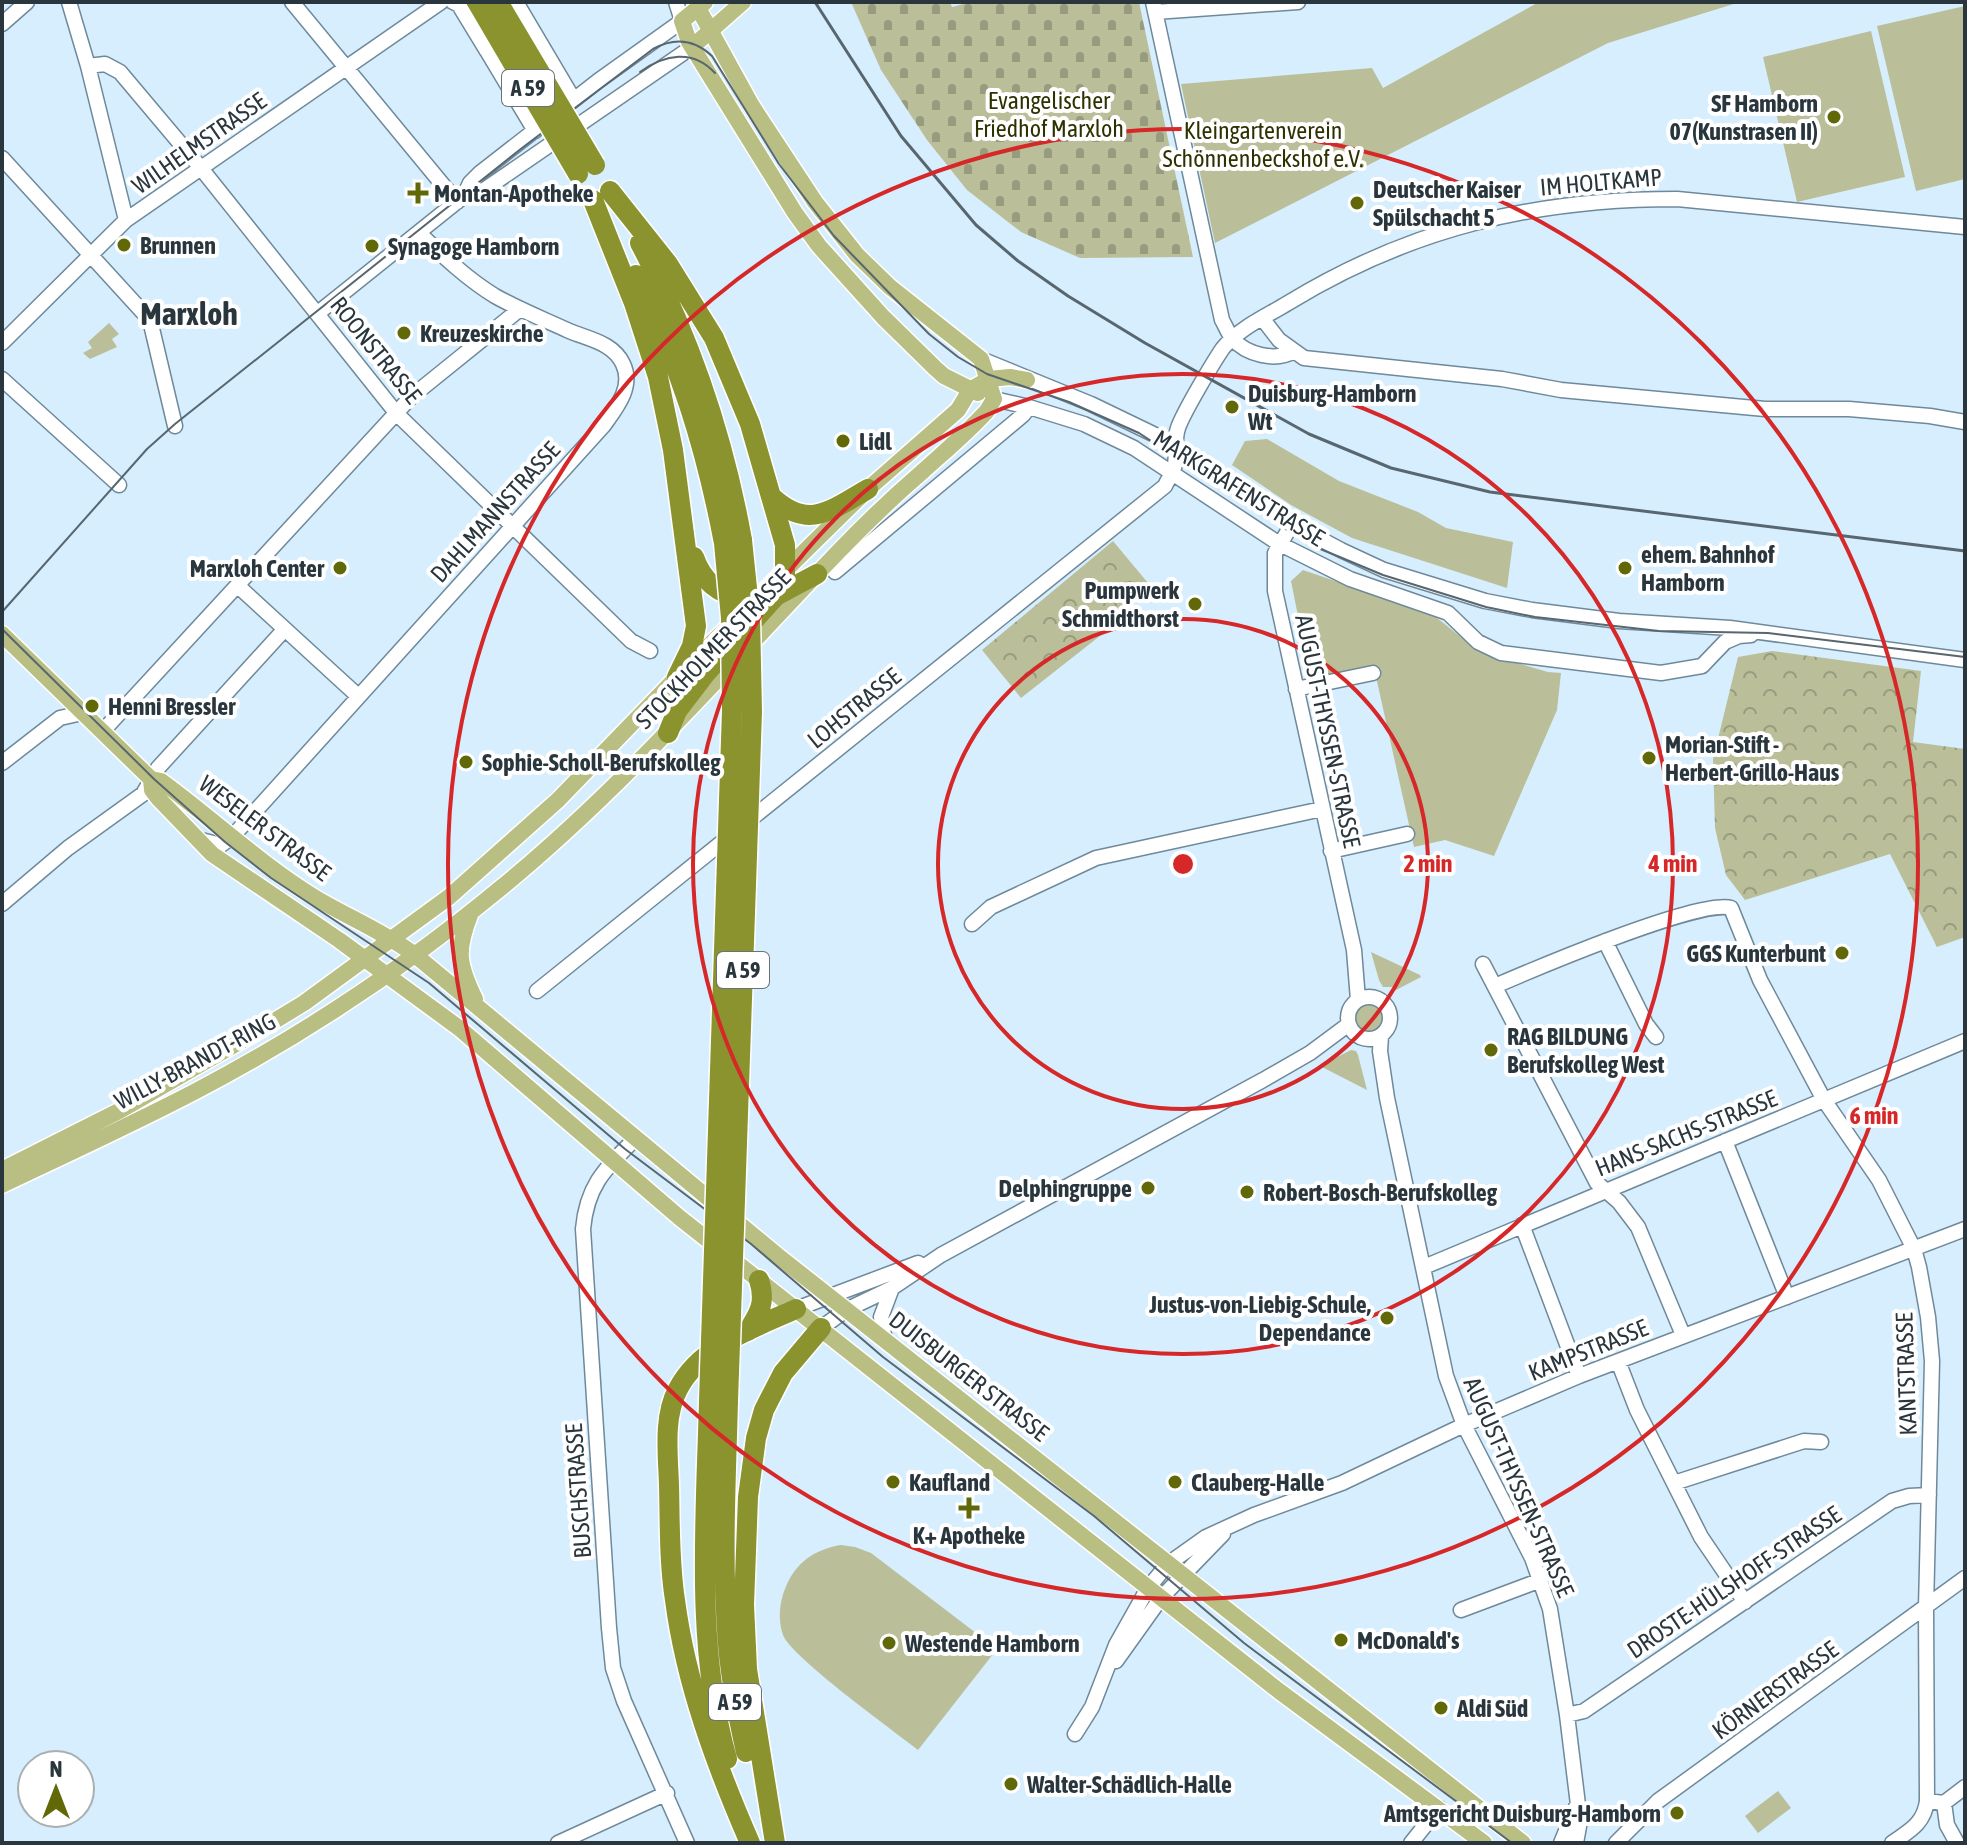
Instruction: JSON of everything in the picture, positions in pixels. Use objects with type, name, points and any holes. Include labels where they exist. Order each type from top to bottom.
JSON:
[{"type":"highway","name":"A 59","points":[[477,2],[602,195],[679,371],[733,542],[719,1401],[727,1631],[736,1707],[748,1762],[775,1843]]},
{"type":"highway","name":"A 59","points":[[498,2],[587,170]]},
{"type":"highway","points":[[602,195],[668,264],[714,338],[750,424],[785,545],[786,569],[782,585],[765,598],[706,673],[677,711],[668,733]]},
{"type":"highway","points":[[602,195],[658,377],[673,450],[696,626],[692,646],[677,677]]},
{"type":"highway","points":[[772,497],[794,514],[808,517],[834,508],[868,489]]},
{"type":"highway","points":[[685,535],[706,580],[731,596],[765,598],[826,573]]},
{"type":"highway","points":[[748,1331],[762,1307],[763,1293],[759,1280]]},
{"type":"highway","points":[[751,1843],[722,1780],[680,1634],[674,1597],[667,1441],[673,1401],[687,1375],[705,1355],[796,1309]]},
{"type":"highway","points":[[775,1843],[747,1669],[744,1605],[748,1497],[756,1438],[764,1410],[783,1373],[821,1328]]},
{"type":"highway","name":"A 59","points":[[719,1401],[705,1557],[711,1671],[726,1753],[751,1843]]},
{"type":"main road","points":[[692,47],[743,2]]},
{"type":"main road","points":[[699,4],[710,31],[815,202],[857,255],[901,297],[981,359],[994,399],[970,390],[935,368],[883,317],[819,246],[795,213],[692,47],[682,21],[699,4]]},
{"type":"main road","points":[[987,380],[1010,377],[1027,380]]},
{"type":"main road","name":"STOCKHOLMER STRASSE","points":[[786,569],[868,489],[958,410],[970,390],[987,380]]},
{"type":"main road","name":"STOCKHOLMER STRASSE","points":[[409,960],[535,859],[668,733],[826,573],[880,509],[976,424],[994,399]]},
{"type":"main road","name":"STOCKHOLMER STRASSE","points":[[379,949],[449,897],[528,828],[677,677],[765,598]]},
{"type":"main road","name":"WESELER STRASSE","points":[[2,634],[151,779],[161,781],[379,949]]},
{"type":"main road","name":"WESELER STRASSE","points":[[151,779],[152,790],[158,798],[220,859],[379,949]]},
{"type":"main road","points":[[472,912],[463,934],[460,961],[477,1004]]},
{"type":"main road","points":[[379,949],[387,974],[459,1028],[613,1161],[759,1280],[1279,1691],[1484,1843]]},
{"type":"main road","name":"DUISBURGER STRASSE","points":[[379,949],[409,960],[477,1004],[635,1139],[846,1310],[1523,1843]]},
{"type":"main road","name":"WILLY-BRANDT-RING","points":[[2,1170],[188,1072],[304,1003],[379,949]]},
{"type":"main road","name":"WILLY-BRANDT-RING","points":[[2,1185],[197,1090],[316,1022],[409,960]]},
{"type":"street","points":[[2,24],[27,2]]},
{"type":"street","points":[[69,2],[126,220]]},
{"type":"street","points":[[292,2],[460,199]]},
{"type":"street","name":"WILHELMSTRASSE","points":[[2,343],[126,220],[441,2]]},
{"type":"street","points":[[453,2],[459,5],[535,131]]},
{"type":"street","points":[[516,2],[574,100]]},
{"type":"street","points":[[318,313],[460,199],[474,178],[682,21],[676,2]]},
{"type":"street","points":[[1294,351],[1285,357],[1247,350],[1233,338],[1222,320],[1154,7],[1298,2]]},
{"type":"street","points":[[487,51],[532,28]]},
{"type":"street","points":[[460,199],[484,190],[692,47]]},
{"type":"street","name":"ROONSTRASSE","points":[[88,66],[105,64],[120,72],[397,414],[631,641],[650,651]]},
{"type":"street","points":[[2,158],[150,320],[175,426]]},
{"type":"street","name":"IM HOLTKAMP","points":[[1233,338],[1262,318],[1357,266],[1425,236],[1470,222],[1570,204],[1677,199],[1965,227]]},
{"type":"street","name":"DAHLMANNSTRASSE","points":[[238,842],[358,696],[604,425],[624,395],[627,378],[624,365],[615,353],[601,343],[492,294],[419,233]]},
{"type":"street","points":[[102,732],[411,397],[520,309]]},
{"type":"street","points":[[1262,318],[1279,340],[1304,358],[1486,377],[1561,390],[1765,409],[1849,409],[1965,422]]},
{"type":"street","points":[[1172,473],[1178,428],[1223,349],[1233,338]]},
{"type":"street","name":"MARKGRAFENSTRASSE","points":[[981,359],[1091,404],[1176,445],[1292,524],[1384,570],[1485,601],[1619,621],[1730,628],[1965,660]]},
{"type":"street","points":[[2,379],[119,485]]},
{"type":"street","name":"MARKGRAFENSTRASSE","points":[[994,399],[1084,424],[1134,448],[1278,543],[1350,579],[1448,613],[1478,642],[1501,653],[1661,673],[1702,666],[1725,642],[1739,636],[1768,635]]},
{"type":"street","name":"STOCKHOLMER STRASSE","points":[[826,573],[1029,407]]},
{"type":"street","name":"LOHSTRASSE","points":[[537,991],[1165,486],[1172,473]]},
{"type":"street","points":[[1278,543],[1292,524]]},
{"type":"street","name":"AUGUST-THYSSEN-STRASSE","points":[[1278,543],[1273,571],[1275,591],[1365,998]]},
{"type":"street","points":[[238,586],[358,696]]},
{"type":"street","points":[[2,904],[68,848],[143,794],[158,768],[284,630]]},
{"type":"street","points":[[1296,689],[1373,673]]},
{"type":"street","points":[[2,763],[60,718],[82,713]]},
{"type":"street","points":[[972,924],[991,907],[1096,858],[1322,809]]},
{"type":"street","points":[[1331,851],[1407,834]]},
{"type":"street","points":[[201,840],[221,845],[238,842]]},
{"type":"street","points":[[220,859],[225,849],[238,842]]},
{"type":"street","name":"KANTSTRASSE","points":[[1605,941],[1721,906],[1731,908],[1760,980],[1824,1100],[1879,1180],[1914,1249],[1932,1345],[1926,1608],[1927,1801]]},
{"type":"street","points":[[1495,986],[1605,941],[1646,1024],[1656,1037]]},
{"type":"street","points":[[1483,964],[1597,1183],[1619,1202],[1646,1240],[1683,1335]]},
{"type":"street","points":[[821,1328],[846,1310],[892,1288],[941,1255],[1191,1121],[1310,1053],[1356,1032],[1381,1036],[1389,1025],[1389,1011],[1383,1001],[1365,998],[1350,1010],[1356,1032]]},
{"type":"street","name":"AUGUST-THYSSEN-STRASSE","points":[[1356,1032],[1387,1098]]},
{"type":"street","name":"AUGUST-THYSSEN-STRASSE","points":[[1381,1036],[1380,1051],[1387,1098],[1446,1376],[1464,1425],[1541,1580],[1556,1636],[1580,1821],[1576,1843]]},
{"type":"street","name":"HANS-SACHS-STRASSE","points":[[1424,1267],[1965,1041]]},
{"type":"street","name":"BUSCHSTRASSE","points":[[635,1139],[601,1172],[590,1193],[583,1229],[609,1628],[613,1668],[624,1701],[687,1843]]},
{"type":"street","points":[[1725,1141],[1787,1297]]},
{"type":"street","points":[[1522,1225],[1579,1376]]},
{"type":"street","name":"KAMPSTRASSE","points":[[1075,1734],[1092,1707],[1116,1645],[1155,1593],[1206,1537],[1342,1483],[1464,1425],[1579,1376],[1965,1229]]},
{"type":"street","points":[[796,1309],[941,1255]]},
{"type":"street","points":[[885,1341],[881,1317],[892,1288]]},
{"type":"street","points":[[1618,1361],[1637,1410],[1701,1537],[1745,1602]]},
{"type":"street","points":[[1674,1483],[1804,1441],[1821,1442]]},
{"type":"street","name":"DROSTE-HÜLSHOFF-STRASSE","points":[[1567,1715],[1584,1711],[1892,1501],[1929,1495]]},
{"type":"street","name":"KÖRNERSTRASSE","points":[[1616,1843],[1658,1801],[1965,1578]]},
{"type":"street","points":[[1461,1610],[1541,1580]]},
{"type":"street","points":[[1892,1843],[1920,1823],[1927,1801],[1944,1803],[1965,1787]]},
{"type":"street","points":[[558,1843],[667,1793]]},
{"type":"street","name":"AUGUST-THYSSEN-STRASSE","points":[[1561,1843],[1578,1802]]},
{"type":"street","points":[[1944,1803],[1947,1825],[1957,1843]]},
{"type":"street","points":[[1411,1843],[1439,1808]]},
{"type":"green space","name":"Evangelischer Friedhof Marxloh","points":[[851,2],[950,2],[952,7],[971,2],[1139,2],[1193,257],[1080,258],[1021,232],[967,190],[927,140],[881,70]]},
{"type":"green space","name":"Kleingartenverein Schönnenbeckshof e.V.","points":[[1539,2],[1740,2],[1608,43],[1215,243],[1181,84],[1372,68],[1383,88]]},
{"type":"green space","points":[[1965,6],[1965,179],[1916,191],[1877,26]]},
{"type":"green space","name":"SF Hamborn 07(Kunstrasen II)","points":[[1871,31],[1905,177],[1797,202],[1763,57]]},
{"type":"green space","points":[[109,323],[119,334],[112,339],[117,347],[90,359],[83,353],[92,348],[88,342]]},
{"type":"green space","points":[[1267,439],[1339,481],[1418,512],[1446,528],[1513,542],[1507,588],[1352,538],[1291,505],[1232,465],[1245,441]]},
{"type":"green space","points":[[1113,541],[1148,583],[1110,628],[1021,698],[982,650]]},
{"type":"green space","points":[[1303,570],[1432,614],[1480,652],[1561,673],[1557,710],[1494,856],[1445,840],[1414,847],[1374,668],[1311,681],[1291,581]]},
{"type":"green space","points":[[1772,651],[1921,671],[1913,742],[1965,749],[1965,937],[1937,947],[1890,854],[1745,900],[1726,875],[1715,828],[1713,759],[1738,657]]},
{"type":"green space","points":[[1371,952],[1421,977],[1396,990],[1383,987]]},
{"type":"green space","points":[[1369,1005],[1379,1009],[1383,1019],[1379,1029],[1369,1033],[1359,1029],[1355,1019],[1359,1009]]},
{"type":"green space","points":[[1351,1050],[1358,1055],[1367,1090],[1320,1066]]},
{"type":"green space","name":"Westende Hamborn","points":[[841,1545],[871,1553],[997,1649],[918,1750],[804,1660],[783,1635],[781,1601],[792,1574],[810,1557],[824,1549]]},
{"type":"green space","points":[[1778,1791],[1791,1808],[1758,1833],[1745,1816]]},
{"type":"tram line","points":[[2,612],[147,449],[175,424],[522,148],[653,49],[677,41],[691,43],[712,56],[779,164],[834,236],[929,334],[958,357],[987,374],[1069,402],[1139,433],[1318,548],[1383,575],[1486,607],[1535,617],[1659,631],[1768,633],[1965,657]]},
{"type":"tram line","points":[[640,72],[659,61],[688,57],[698,60],[715,73]]},
{"type":"tram line","points":[[2,629],[154,779],[225,842],[271,878],[429,983],[625,1149],[751,1244],[883,1357],[1094,1516],[1244,1643],[1512,1843]]},
{"type":"railway","points":[[815,2],[901,136],[976,225],[1018,261],[1068,296],[1145,343],[1309,434],[1391,468],[1490,492],[1965,551]]},
{"type":"place","name":"SF Hamborn 07(Kunstrasen II)","points":[[1834,117]]},
{"type":"place","name":"Montan-Apotheke","points":[[418,193]]},
{"type":"place","name":"Deutscher Kaiser Spülschacht 5","points":[[1357,203]]},
{"type":"place","name":"Brunnen","points":[[124,245]]},
{"type":"place","name":"Synagoge Hamborn","points":[[372,246]]},
{"type":"place","name":"Kreuzeskirche","points":[[404,333]]},
{"type":"place","name":"Duisburg-Hamborn Wt","points":[[1232,407]]},
{"type":"place","name":"Lidl","points":[[843,441]]},
{"type":"place","name":"Marxloh Center","points":[[340,568]]},
{"type":"place","name":"ehem. Bahnhof Hamborn","points":[[1625,568]]},
{"type":"place","name":"Pumpwerk Schmidthorst","points":[[1195,604]]},
{"type":"place","name":"Henni Bressler","points":[[92,706]]},
{"type":"place","name":"Morian-Stift - Herbert-Grillo-Haus","points":[[1649,758]]},
{"type":"place","name":"Sophie-Scholl-Berufskolleg","points":[[466,762]]},
{"type":"place","name":"GGS Kunterbunt","points":[[1842,953]]},
{"type":"place","name":"RAG BILDUNG Berufskolleg West","points":[[1491,1050]]},
{"type":"place","name":"Delphingruppe","points":[[1148,1188]]},
{"type":"place","name":"Robert-Bosch-Berufskolleg","points":[[1247,1192]]},
{"type":"place","name":"Justus-von-Liebig-Schule, Dependance","points":[[1387,1318]]},
{"type":"place","name":"Kaufland","points":[[893,1482]]},
{"type":"place","name":"Clauberg-Halle","points":[[1175,1482]]},
{"type":"place","name":"K+ Apotheke","points":[[969,1508]]},
{"type":"place","name":"McDonald's","points":[[1341,1640]]},
{"type":"place","name":"Westende Hamborn","points":[[889,1643]]},
{"type":"place","name":"Aldi Süd","points":[[1441,1708]]},
{"type":"place","name":"Walter-Schädlich-Halle","points":[[1011,1784]]},
{"type":"place","name":"Amtsgericht Duisburg-Hamborn","points":[[1677,1813]]},
{"type":"district","name":"Marxloh","points":[[189,313]]}]
